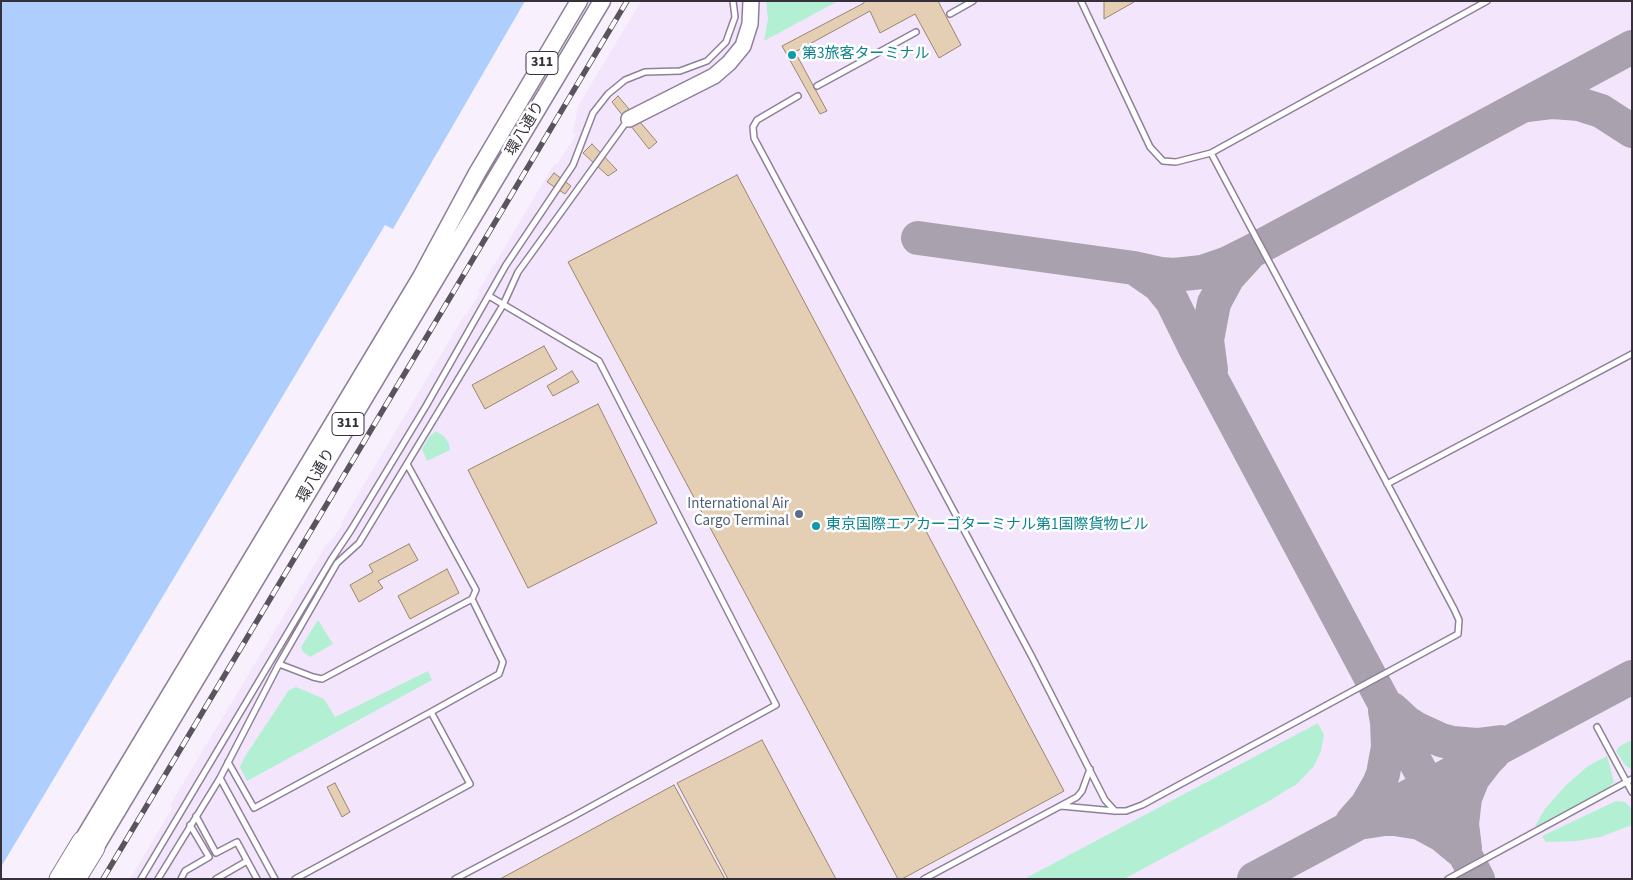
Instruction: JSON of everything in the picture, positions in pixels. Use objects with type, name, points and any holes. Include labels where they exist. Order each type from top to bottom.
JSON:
[{"type":"highway","points":[[59,879],[88,844]]},
{"type":"highway","points":[[76,879],[88,844]]},
{"type":"main road","name":"環八通り","points":[[88,844],[421,277],[477,173],[579,1]]},
{"type":"main road","name":"環八通り","points":[[88,844],[602,1]]},
{"type":"street","points":[[629,119],[714,76],[729,64],[743,46],[750,24],[751,1]]},
{"type":"lane","points":[[141,879],[331,560],[426,406],[506,265],[573,165],[593,113],[608,94],[625,80],[645,72],[680,71],[707,61],[726,42],[735,17],[734,1]]},
{"type":"lane","points":[[950,14],[973,1]]},
{"type":"lane","points":[[1081,1],[1150,147],[1163,161],[1176,162],[1210,154],[1487,1]]},
{"type":"lane","points":[[817,86],[916,32]]},
{"type":"lane","points":[[798,96],[756,120],[753,127],[754,138],[1032,657],[1105,800],[1115,811]]},
{"type":"lane","points":[[158,879],[220,778],[279,664],[337,563],[359,543],[503,305],[518,272],[629,119]]},
{"type":"lane","points":[[1061,806],[1126,811],[1142,805],[1458,634],[1459,620],[1454,609],[1210,154]]},
{"type":"lane","points":[[455,879],[776,705],[599,360],[489,296]]},
{"type":"lane","points":[[1388,484],[1632,354]]},
{"type":"lane","points":[[279,664],[322,679],[472,600],[476,590],[407,464]]},
{"type":"lane","points":[[228,762],[254,808],[499,674],[503,662],[472,600]]},
{"type":"lane","points":[[295,879],[470,784],[431,712]]},
{"type":"lane","points":[[1597,726],[1629,780],[1632,792]]},
{"type":"lane","points":[[924,879],[1077,797],[1082,791],[1090,769]]},
{"type":"lane","points":[[220,778],[275,879]]},
{"type":"lane","points":[[1448,879],[1629,780]]},
{"type":"lane","points":[[196,816],[216,853],[237,842],[257,879]]},
{"type":"lane","points":[[181,879],[185,871],[209,857],[190,825]]},
{"type":"lane","points":[[216,879],[247,861]]},
{"type":"shaded area","points":[[641,1],[1632,1],[1632,879],[130,879],[172,808],[170,805],[328,542],[330,542],[342,525],[341,523],[465,314],[480,293],[478,292],[554,164],[557,164],[576,135],[573,132],[578,106]]},
{"type":"green space","points":[[766,1],[838,1],[764,41],[768,19]]},
{"type":"green space","points":[[436,431],[445,437],[450,450],[427,461],[422,449],[430,436]]},
{"type":"green space","points":[[318,620],[333,644],[310,657],[303,652],[301,647]]},
{"type":"green space","points":[[428,671],[432,680],[247,781],[240,767],[244,758],[289,690],[296,687],[324,699],[335,717]]},
{"type":"green space","points":[[1318,723],[1324,735],[1321,751],[1314,766],[1297,784],[1124,879],[1024,879]]},
{"type":"green space","points":[[1632,740],[1632,770],[1625,765],[1616,751],[1620,746]]},
{"type":"green space","points":[[1607,756],[1614,782],[1608,788],[1539,829],[1535,826],[1545,809],[1566,785],[1588,766]]},
{"type":"green space","points":[[1616,801],[1625,802],[1632,809],[1632,825],[1600,837],[1577,841],[1546,842],[1542,836]]},
{"type":"water","points":[[1,1],[525,1],[393,229],[385,225],[1,867]]},
{"type":"building","name":"第3旅客ターミナル","points":[[864,1],[938,1],[961,45],[939,58],[915,14],[880,33],[870,11],[795,52],[827,111],[820,114],[782,46],[864,3]]},
{"type":"building","points":[[1104,1],[1133,1],[1134,2],[1104,19]]},
{"type":"building","points":[[618,96],[657,142],[649,149],[612,102]]},
{"type":"building","points":[[592,144],[617,170],[608,176],[583,153]]},
{"type":"building","points":[[554,173],[571,186],[565,194],[547,182]]},
{"type":"building","name":"東京国際エアカーゴターミナル第1国際貨物ビル","points":[[737,175],[1064,791],[902,879],[898,879],[568,262]]},
{"type":"building","points":[[544,346],[557,369],[485,409],[472,385]]},
{"type":"building","points":[[572,371],[579,382],[553,396],[547,386]]},
{"type":"building","points":[[598,404],[657,523],[528,588],[468,470]]},
{"type":"building","points":[[409,544],[418,560],[378,581],[383,588],[359,602],[350,585],[373,572],[369,565]]},
{"type":"building","points":[[447,569],[459,593],[410,619],[398,596]]},
{"type":"building","points":[[762,740],[836,879],[728,879],[677,783]]},
{"type":"building","points":[[335,783],[350,812],[342,817],[327,787]]},
{"type":"building","points":[[674,785],[725,879],[500,879]]},
{"type":"taxiway","points":[[918,238],[1134,268],[1161,274],[1174,275],[1202,272],[1228,263],[1252,251],[1632,47]]},
{"type":"taxiway","points":[[1529,105],[1553,102],[1579,104],[1601,111],[1632,131]]},
{"type":"taxiway","points":[[1211,370],[1207,340],[1214,303],[1228,277],[1248,255]]},
{"type":"taxiway","points":[[1136,269],[1159,285],[1172,301],[1195,348],[1478,879]]},
{"type":"taxiway","points":[[1254,879],[1632,677]]},
{"type":"taxiway","points":[[1392,709],[1417,729],[1441,740],[1477,745],[1501,742]]},
{"type":"taxiway","points":[[1352,822],[1367,805],[1383,774],[1388,747],[1385,711]]},
{"type":"taxiway","points":[[1465,848],[1462,824],[1465,798],[1473,778],[1494,753]]},
{"type":"taxiway","points":[[1365,822],[1395,819],[1420,823],[1442,835],[1460,850]]},
{"type":"railway","points":[[103,879],[627,1]]},
{"type":"place","name":"第3旅客ターミナル","points":[[792,55]]},
{"type":"place","name":"International Air Cargo Terminal","points":[[799,514]]},
{"type":"place","name":"東京国際エアカーゴターミナル第1国際貨物ビル","points":[[816,526]]}]
